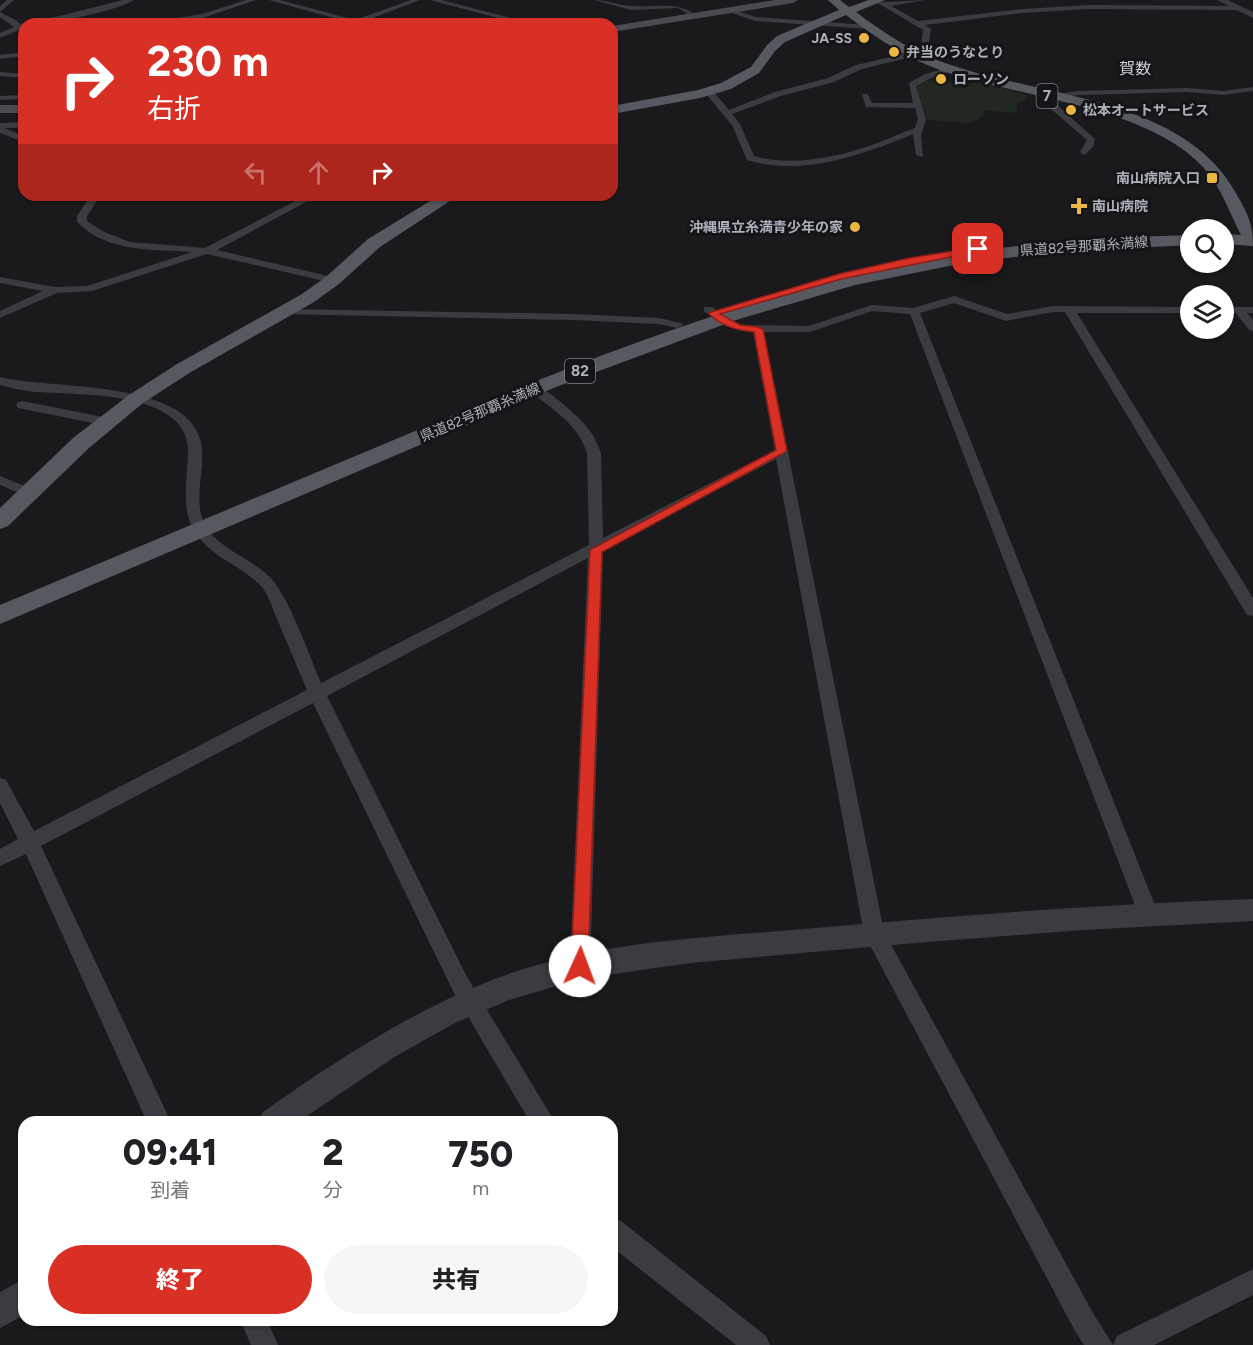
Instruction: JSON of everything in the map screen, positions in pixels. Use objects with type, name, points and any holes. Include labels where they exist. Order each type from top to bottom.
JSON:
[{"type":"main road","points":[[618,28],[793,0]]},
{"type":"main road","name":"7","points":[[833,0],[909,53],[949,69],[1136,121],[1172,138],[1191,149],[1215,172],[1252,238]]},
{"type":"main road","points":[[618,109],[709,92],[745,77],[759,67],[777,41],[847,11],[880,1]]},
{"type":"main road","points":[[0,109],[18,109]]},
{"type":"main road","points":[[0,521],[136,399],[169,376],[284,312],[333,280],[374,243],[441,201]]},
{"type":"main road","name":"県道82号那覇糸満線","points":[[0,615],[199,525],[528,382],[676,325],[839,277],[944,255],[1061,240],[1180,235]]},
{"type":"main road","points":[[1234,235],[1252,238]]},
{"type":"main road","points":[[1234,239],[1252,238]]},
{"type":"main road","name":"県道82号那覇糸満線","points":[[0,602],[199,525],[714,314],[950,260],[1078,245],[1180,240]]},
{"type":"street","points":[[12,0],[0,12],[18,24]]},
{"type":"street","points":[[62,18],[131,0]]},
{"type":"street","points":[[187,18],[203,16],[253,0]]},
{"type":"street","points":[[272,0],[335,18]]},
{"type":"street","points":[[366,18],[417,0]]},
{"type":"street","points":[[433,0],[506,18]]},
{"type":"street","points":[[597,0],[631,8],[682,3],[695,16]]},
{"type":"street","points":[[880,1],[923,0]]},
{"type":"street","points":[[1030,0],[1040,10]]},
{"type":"street","points":[[1192,0],[1207,6]]},
{"type":"street","points":[[1221,0],[1253,15]]},
{"type":"street","points":[[728,113],[778,94],[831,80],[859,67],[924,48],[927,29],[880,1]]},
{"type":"street","points":[[919,23],[1089,7],[1239,8]]},
{"type":"street","points":[[728,10],[755,19],[869,27]]},
{"type":"street","points":[[0,36],[18,27]]},
{"type":"street","points":[[0,57],[18,55]]},
{"type":"street","points":[[0,64],[11,56]]},
{"type":"street","points":[[0,64],[18,66]]},
{"type":"street","points":[[920,155],[917,142],[922,119],[912,85],[928,76],[949,69]]},
{"type":"street","points":[[0,74],[18,76]]},
{"type":"street","points":[[0,88],[18,88]]},
{"type":"street","points":[[1084,152],[1090,145],[1090,139],[1054,107],[1050,101],[1053,97],[1064,94],[1169,90],[1237,92],[1253,89]]},
{"type":"street","points":[[709,92],[728,113],[739,130],[750,158],[765,163],[795,162],[860,152],[920,129]]},
{"type":"street","points":[[865,96],[869,105],[917,106]]},
{"type":"street","points":[[0,98],[18,97]]},
{"type":"street","points":[[0,128],[18,126]]},
{"type":"street","points":[[0,128],[18,136]]},
{"type":"street","points":[[92,201],[81,219],[85,225],[131,247],[206,251],[333,280]]},
{"type":"street","points":[[0,280],[55,290],[88,289],[206,251],[302,201]]},
{"type":"street","points":[[0,315],[55,290]]},
{"type":"street","points":[[714,314],[739,328],[810,329],[872,308],[914,311],[954,299],[1006,318],[1053,309],[1180,310]]},
{"type":"street","points":[[1070,310],[1253,611]]},
{"type":"street","points":[[1234,310],[1253,310]]},
{"type":"street","points":[[1239,310],[1253,328]]},
{"type":"street","points":[[914,311],[1148,913]]},
{"type":"street","points":[[284,312],[565,317],[659,321],[676,325]]},
{"type":"street","points":[[758,329],[874,934],[1078,1311],[1100,1345]]},
{"type":"street","points":[[1,382],[36,388],[72,389],[136,399],[173,412],[189,428],[193,438],[192,492],[199,525],[209,539],[262,576],[272,589],[317,693],[469,1002],[539,1116]]},
{"type":"street","points":[[534,388],[584,430],[591,440],[594,453],[596,550],[580,966]]},
{"type":"street","points":[[22,405],[108,422]]},
{"type":"street","points":[[0,858],[596,550],[782,451]]},
{"type":"street","points":[[0,480],[29,493]]},
{"type":"street","points":[[0,785],[30,843],[156,1116]]},
{"type":"street","points":[[282,1116],[380,1051],[469,1002],[510,986],[580,966],[649,955],[874,934],[1148,913],[1253,910]]},
{"type":"street","points":[[618,1237],[757,1345]]},
{"type":"street","points":[[1126,1345],[1253,1282]]},
{"type":"street","points":[[0,1312],[18,1299]]},
{"type":"street","points":[[256,1326],[265,1345]]},
{"type":"shaded area","points":[[925,80],[969,84],[975,80],[1026,95],[1028,98],[1017,104],[1017,113],[984,110],[983,116],[971,123],[927,120],[916,86]]},
{"type":"place","name":"JA-SS","points":[[864,38]]},
{"type":"place","name":"弁当のうなとり","points":[[894,52]]},
{"type":"place","name":"ローソン","points":[[941,79]]},
{"type":"place","name":"松本オートサービス","points":[[1071,110]]},
{"type":"place","name":"南山病院入口","points":[[1212,178]]},
{"type":"place","name":"南山病院","points":[[1079,206]]},
{"type":"place","name":"沖縄県立糸満青少年の家","points":[[855,227]]},
{"type":"district","name":"賀数","points":[[1135,68]]},
{"type":"route","points":[[580,966],[596,550],[782,451],[758,329],[739,328],[713,313],[839,277],[978,249]]}]
